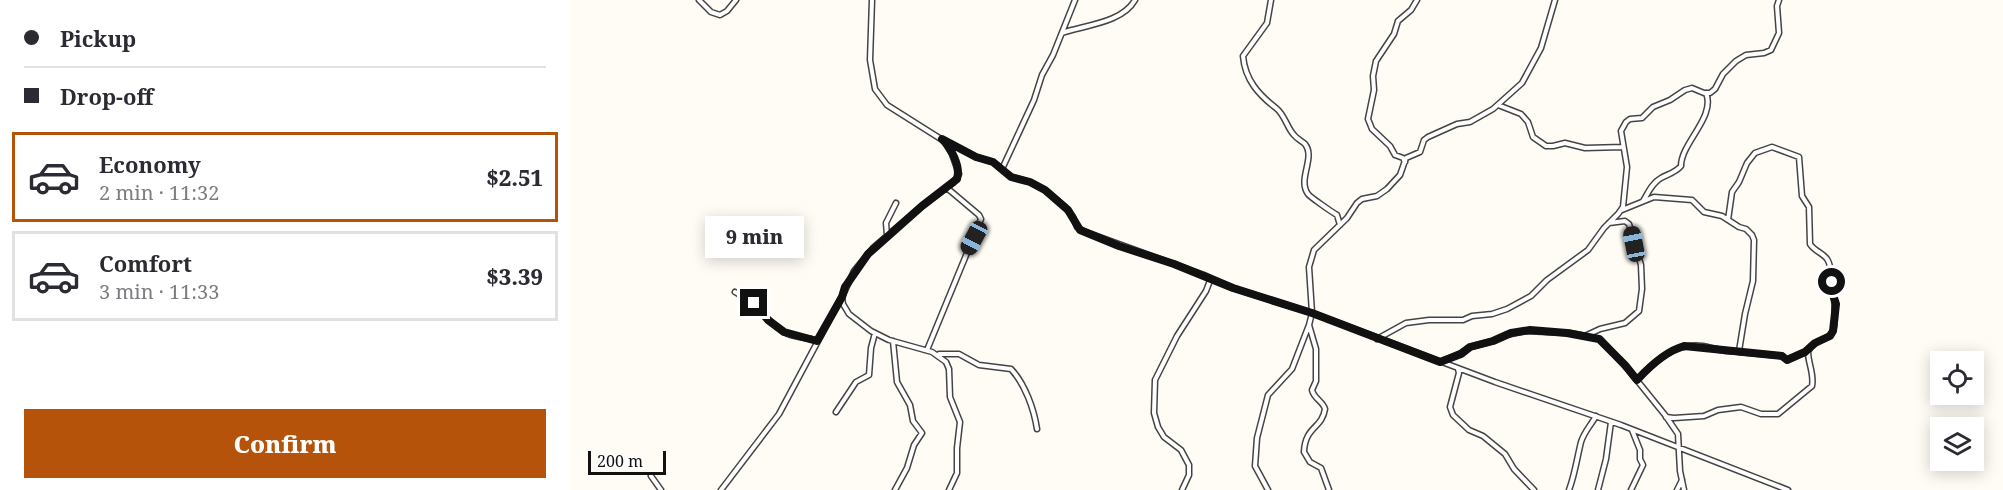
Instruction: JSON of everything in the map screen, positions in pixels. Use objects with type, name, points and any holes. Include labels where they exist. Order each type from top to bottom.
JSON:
[{"type":"street","points":[[699,0],[711,12],[720,15],[727,11],[736,0]]},
{"type":"street","points":[[872,0],[870,60],[875,89],[887,105],[942,139],[976,157],[993,162],[1011,177],[1030,182],[1048,192],[1068,210],[1080,230],[1233,288],[1312,313],[1440,362],[1596,416],[1788,490]]},
{"type":"street","points":[[1002,169],[1076,0]]},
{"type":"street","points":[[1061,34],[1086,28],[1117,16],[1127,10],[1135,0]]},
{"type":"street","points":[[1271,0],[1267,23],[1243,56],[1245,73],[1258,93],[1270,106],[1277,108],[1292,134],[1305,145],[1308,155],[1304,178],[1307,193],[1338,217],[1340,226]]},
{"type":"street","points":[[1405,162],[1403,158],[1395,155],[1390,146],[1372,129],[1368,119],[1374,90],[1373,76],[1376,61],[1395,34],[1398,21],[1411,10],[1417,0]]},
{"type":"street","points":[[1268,490],[1255,464],[1263,408],[1269,393],[1292,369],[1309,325],[1312,313],[1310,259],[1317,246],[1340,226],[1360,201],[1377,196],[1387,189],[1400,175],[1408,157],[1420,152],[1428,137],[1457,124],[1470,122],[1498,105],[1522,83],[1541,48],[1555,0]]},
{"type":"street","points":[[1622,210],[1627,176],[1621,137],[1622,129],[1628,120],[1642,118],[1653,107],[1690,89],[1706,93],[1714,90],[1723,74],[1739,59],[1764,53],[1773,48],[1779,33],[1777,6],[1779,0]]},
{"type":"street","points":[[1642,202],[1649,189],[1658,180],[1675,172],[1681,166],[1682,158],[1693,135],[1700,127],[1707,108],[1706,93]]},
{"type":"street","points":[[1498,105],[1521,114],[1528,122],[1533,137],[1546,146],[1567,143],[1585,148],[1623,147]]},
{"type":"street","points":[[1615,146],[1621,137]]},
{"type":"street","points":[[942,139],[950,150],[958,172],[957,179],[887,235],[859,265],[843,291],[842,297],[849,314],[875,333],[893,341],[937,354],[948,366],[950,397],[960,422],[957,470],[949,490]]},
{"type":"street","points":[[1637,380],[1653,364],[1681,346],[1691,345],[1739,351],[1783,357],[1787,360],[1802,355],[1815,343],[1830,336],[1833,331],[1836,304],[1828,260],[1810,246],[1809,207],[1802,196],[1799,157],[1770,147],[1755,153],[1747,163],[1732,192],[1728,220]]},
{"type":"street","points":[[927,350],[981,219],[947,188]]},
{"type":"street","points":[[1377,339],[1406,323],[1463,320],[1512,307],[1531,296],[1548,279],[1588,250],[1608,223],[1622,210],[1654,197],[1692,200],[1704,212],[1722,216],[1746,229],[1752,235],[1754,240],[1753,281],[1739,351]]},
{"type":"street","points":[[887,235],[886,223],[896,203]]},
{"type":"street","points":[[1586,335],[1625,323],[1638,313],[1640,308],[1641,265],[1629,224],[1625,220],[1608,223]]},
{"type":"street","points":[[1182,490],[1190,475],[1189,465],[1181,450],[1164,436],[1158,427],[1154,413],[1155,380],[1177,336],[1206,291],[1211,278]]},
{"type":"street","points":[[735,292],[754,303],[768,320],[784,332],[817,341]]},
{"type":"street","points":[[721,490],[779,414],[842,297]]},
{"type":"street","points":[[1309,325],[1317,349],[1316,381],[1312,390],[1314,396],[1325,408],[1320,421],[1305,437],[1304,452],[1310,462],[1321,468],[1329,490]]},
{"type":"street","points":[[1440,362],[1461,354],[1470,347],[1511,333],[1534,330],[1586,335],[1602,341],[1670,419],[1678,434],[1684,490]]},
{"type":"street","points":[[836,412],[856,382],[869,375],[871,348],[875,333]]},
{"type":"street","points":[[893,341],[897,382],[910,405],[913,421],[922,434],[914,445],[907,468],[895,490]]},
{"type":"street","points":[[1670,419],[1704,416],[1718,410],[1741,407],[1761,414],[1780,413],[1812,386],[1813,370],[1808,355],[1809,350]]},
{"type":"street","points":[[937,354],[959,354],[979,365],[1004,366],[1011,369],[1016,374],[1031,405],[1037,429]]},
{"type":"street","points":[[1802,355],[1808,355]]},
{"type":"street","points":[[1457,368],[1459,371],[1450,407],[1451,412],[1469,430],[1483,436],[1505,454],[1514,469],[1534,490]]},
{"type":"street","points":[[1569,490],[1581,450],[1581,442],[1588,426],[1596,416]]},
{"type":"street","points":[[1598,490],[1606,459],[1611,422]]},
{"type":"street","points":[[1631,490],[1643,465],[1632,430]]},
{"type":"street","points":[[651,476],[661,490]]},
{"type":"street","points":[[1677,490],[1683,479]]},
{"type":"route","points":[[754,303],[768,320],[784,332],[817,341],[842,297],[845,287],[868,254],[879,242],[957,179],[959,174],[957,166],[942,139],[976,157],[990,160],[1011,177],[1030,182],[1045,190],[1068,210],[1080,230],[1204,275],[1233,288],[1312,313],[1440,362],[1461,354],[1473,346],[1530,330],[1597,338],[1637,380],[1653,364],[1684,346],[1782,356],[1787,360],[1805,352],[1815,343],[1830,336],[1833,331],[1836,304],[1832,282]]}]
